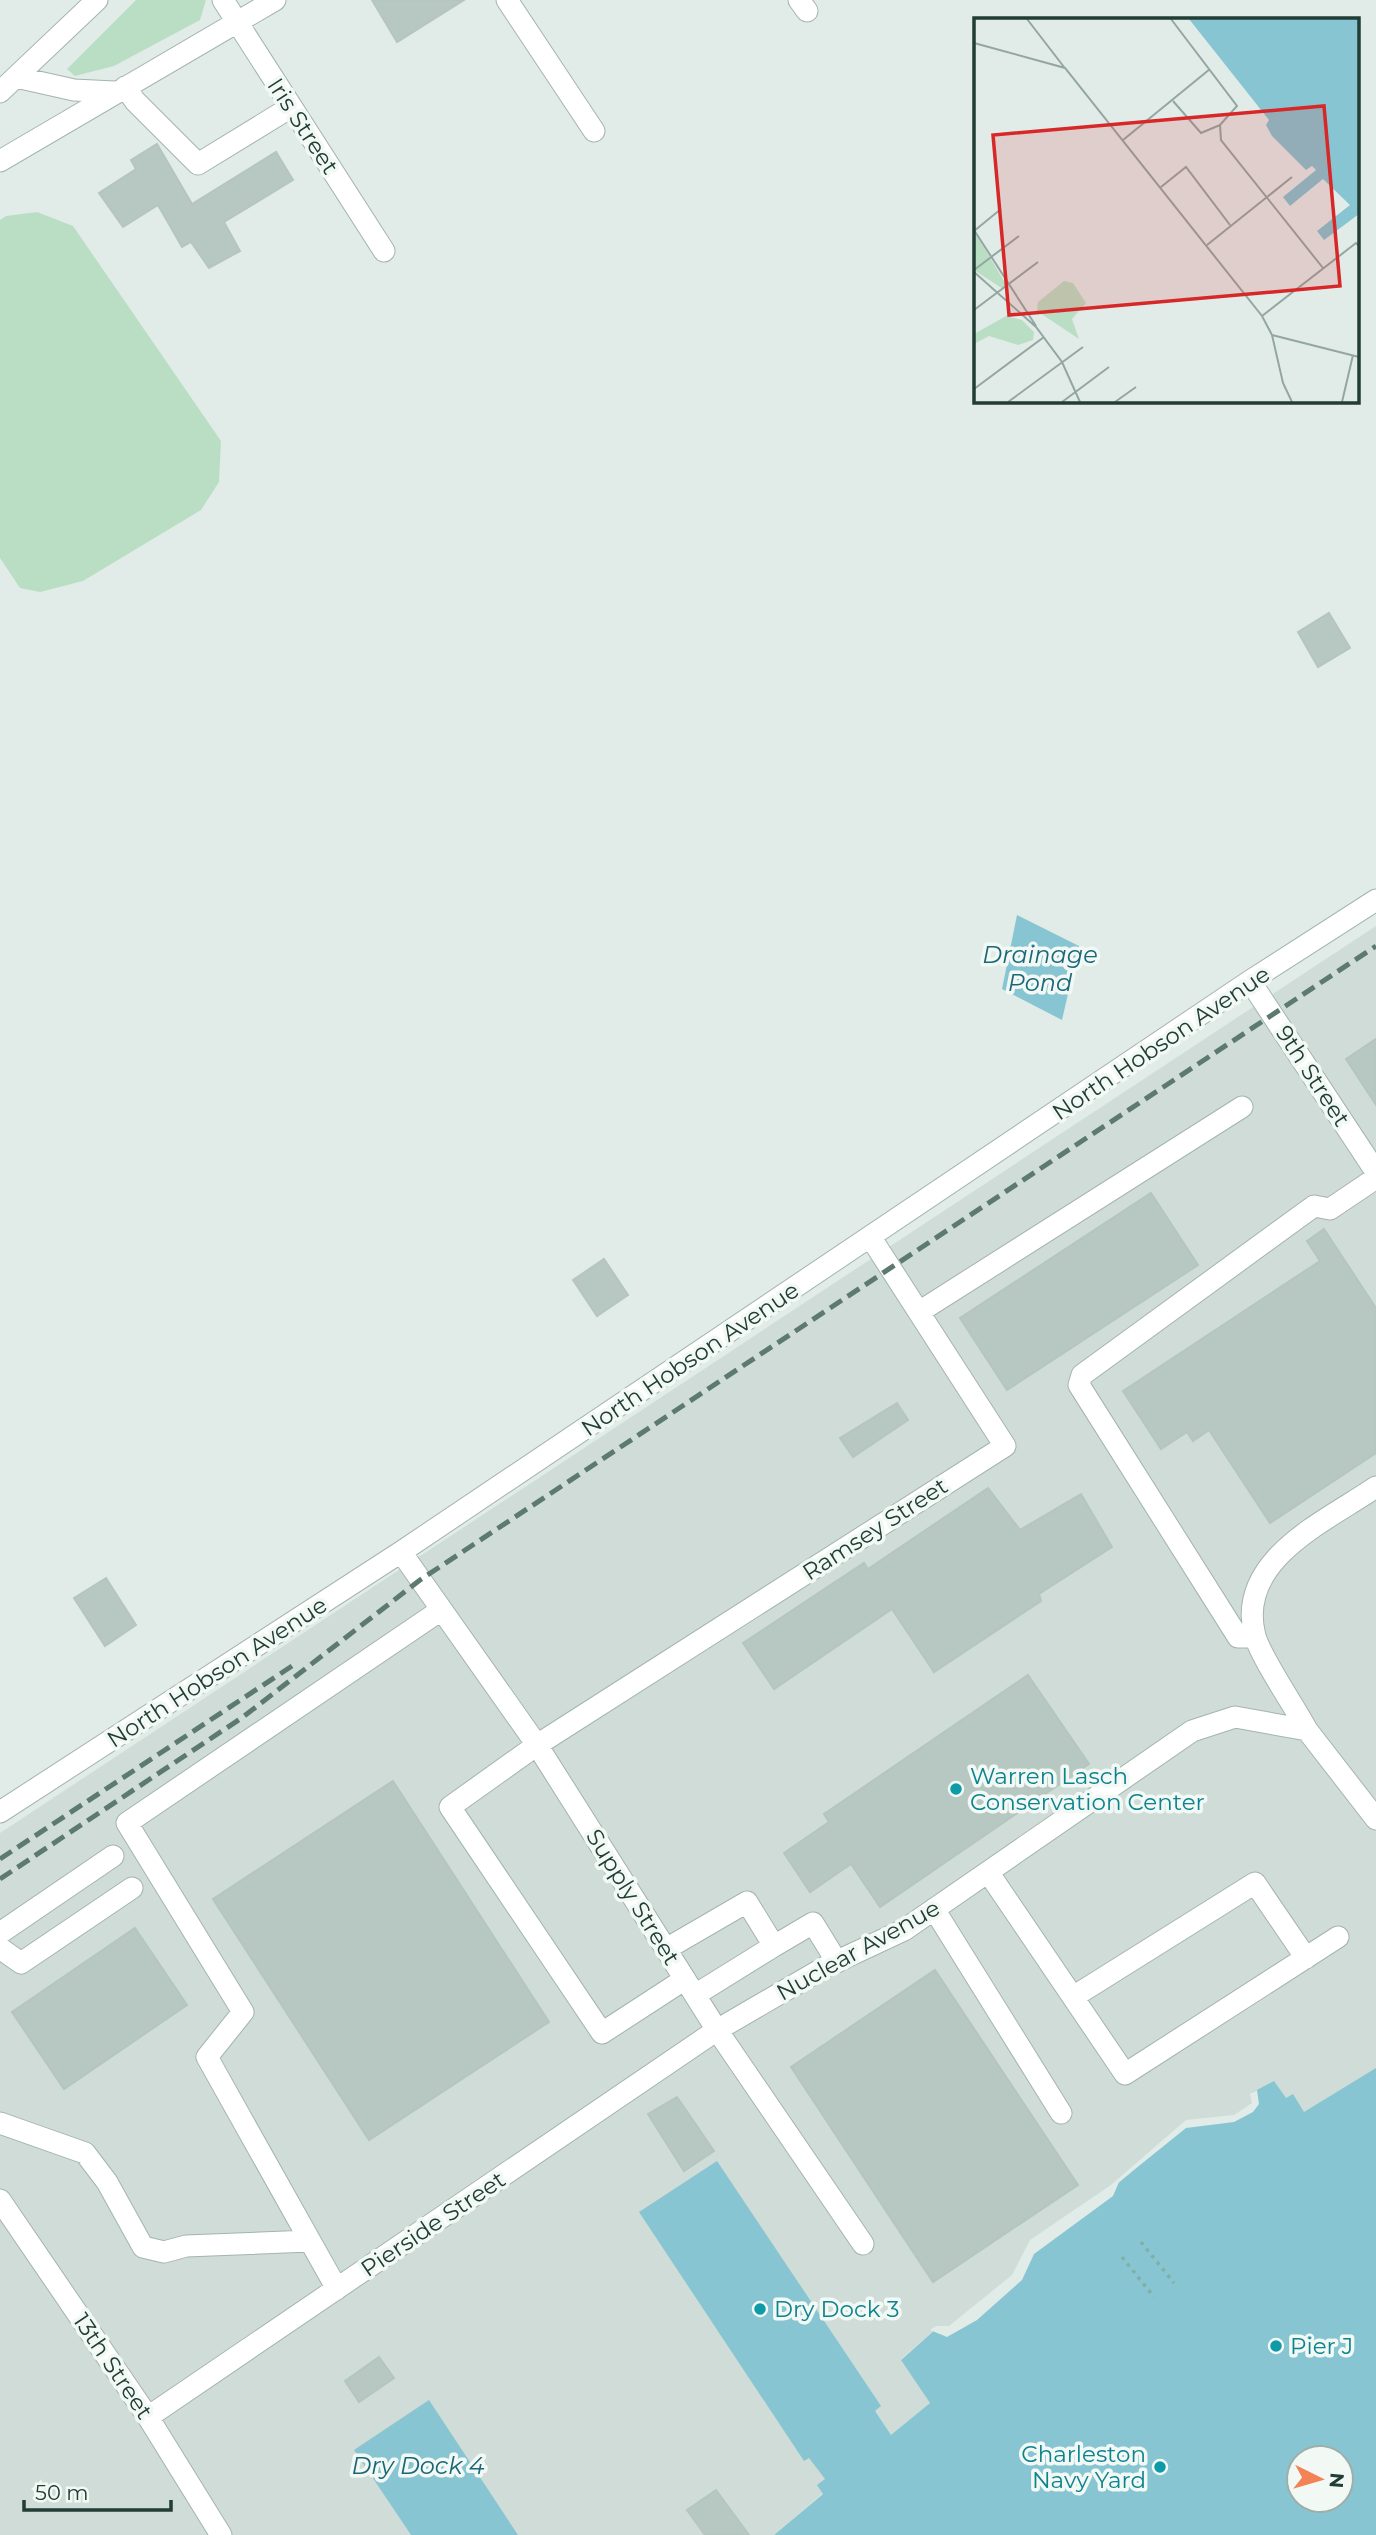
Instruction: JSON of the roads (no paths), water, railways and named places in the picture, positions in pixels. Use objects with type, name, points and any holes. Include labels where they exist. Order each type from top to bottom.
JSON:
[{"type":"street","points":[[0,93],[97,0]]},
{"type":"street","name":"Iris Street","points":[[223,0],[384,251]]},
{"type":"street","points":[[0,161],[275,0]]},
{"type":"street","points":[[507,0],[594,131]]},
{"type":"street","points":[[16,77],[74,90],[120,90],[135,101],[198,164],[291,107]]},
{"type":"street","name":"North Hobson Avenue","points":[[0,1812],[401,1552],[1250,981],[1376,900]]},
{"type":"street","name":"9th Street","points":[[1250,981],[1376,1172]]},
{"type":"street","points":[[919,1312],[1242,1107]]},
{"type":"street","points":[[1255,1637],[1238,1637],[1079,1385],[1082,1375],[1314,1206],[1330,1209],[1376,1178]]},
{"type":"street","name":"Ramsey Street","points":[[537,1745],[1005,1446],[871,1238]]},
{"type":"street","points":[[1376,1487],[1275,1556],[1259,1580],[1253,1606],[1255,1637],[1307,1730],[1376,1819]]},
{"type":"street","name":"Supply Street","points":[[401,1552],[537,1745],[717,2030],[863,2244]]},
{"type":"street","points":[[337,2289],[207,2057],[243,2011],[127,1824],[441,1610]]},
{"type":"street","name":"Nuclear Avenue","points":[[717,2030],[837,1962],[904,1930],[1192,1731],[1236,1717],[1307,1730]]},
{"type":"street","points":[[537,1745],[450,1807],[602,2033],[774,1946],[813,1923],[837,1962]]},
{"type":"street","points":[[0,1933],[113,1856]]},
{"type":"street","points":[[988,1872],[1125,2074],[1338,1937]]},
{"type":"street","points":[[1073,1997],[1255,1883],[1306,1958]]},
{"type":"street","points":[[0,1948],[21,1963],[132,1888]]},
{"type":"street","points":[[666,1949],[747,1902],[774,1946]]},
{"type":"street","points":[[934,1909],[1061,2113]]},
{"type":"street","name":"Pierside Street","points":[[148,2417],[717,2030]]},
{"type":"street","points":[[0,2123],[85,2153],[107,2182],[143,2247],[164,2252],[186,2246],[310,2241]]},
{"type":"street","name":"13th Street","points":[[0,2200],[148,2417],[221,2535]]},
{"type":"water","name":"Drainage Pond","points":[[1017,915],[1079,946],[1062,1020],[1002,989]]},
{"type":"water","points":[[1376,2068],[1376,2535],[774,2535],[823,2494],[817,2485],[825,2479],[809,2458],[804,2461],[639,2212],[717,2161],[881,2406],[875,2411],[891,2435],[930,2403],[901,2360],[936,2329],[950,2329],[1015,2277],[1032,2243],[1113,2188],[1188,2122],[1235,2119],[1255,2105],[1253,2092],[1274,2081],[1286,2098],[1293,2094],[1304,2112]]},
{"type":"water","name":"Dry Dock 4","points":[[429,2400],[518,2535],[411,2535],[354,2450]]},
{"type":"railway","points":[[0,1879],[243,1717],[420,1580],[1376,946]]},
{"type":"railway","points":[[0,1859],[295,1664]]},
{"type":"place","name":"Warren Lasch Conservation Center","points":[[956,1789]]},
{"type":"place","name":"Dry Dock 3","points":[[760,2309]]},
{"type":"place","name":"Pier J","points":[[1276,2346]]},
{"type":"place","name":"Charleston Navy Yard","points":[[1160,2467]]}]
